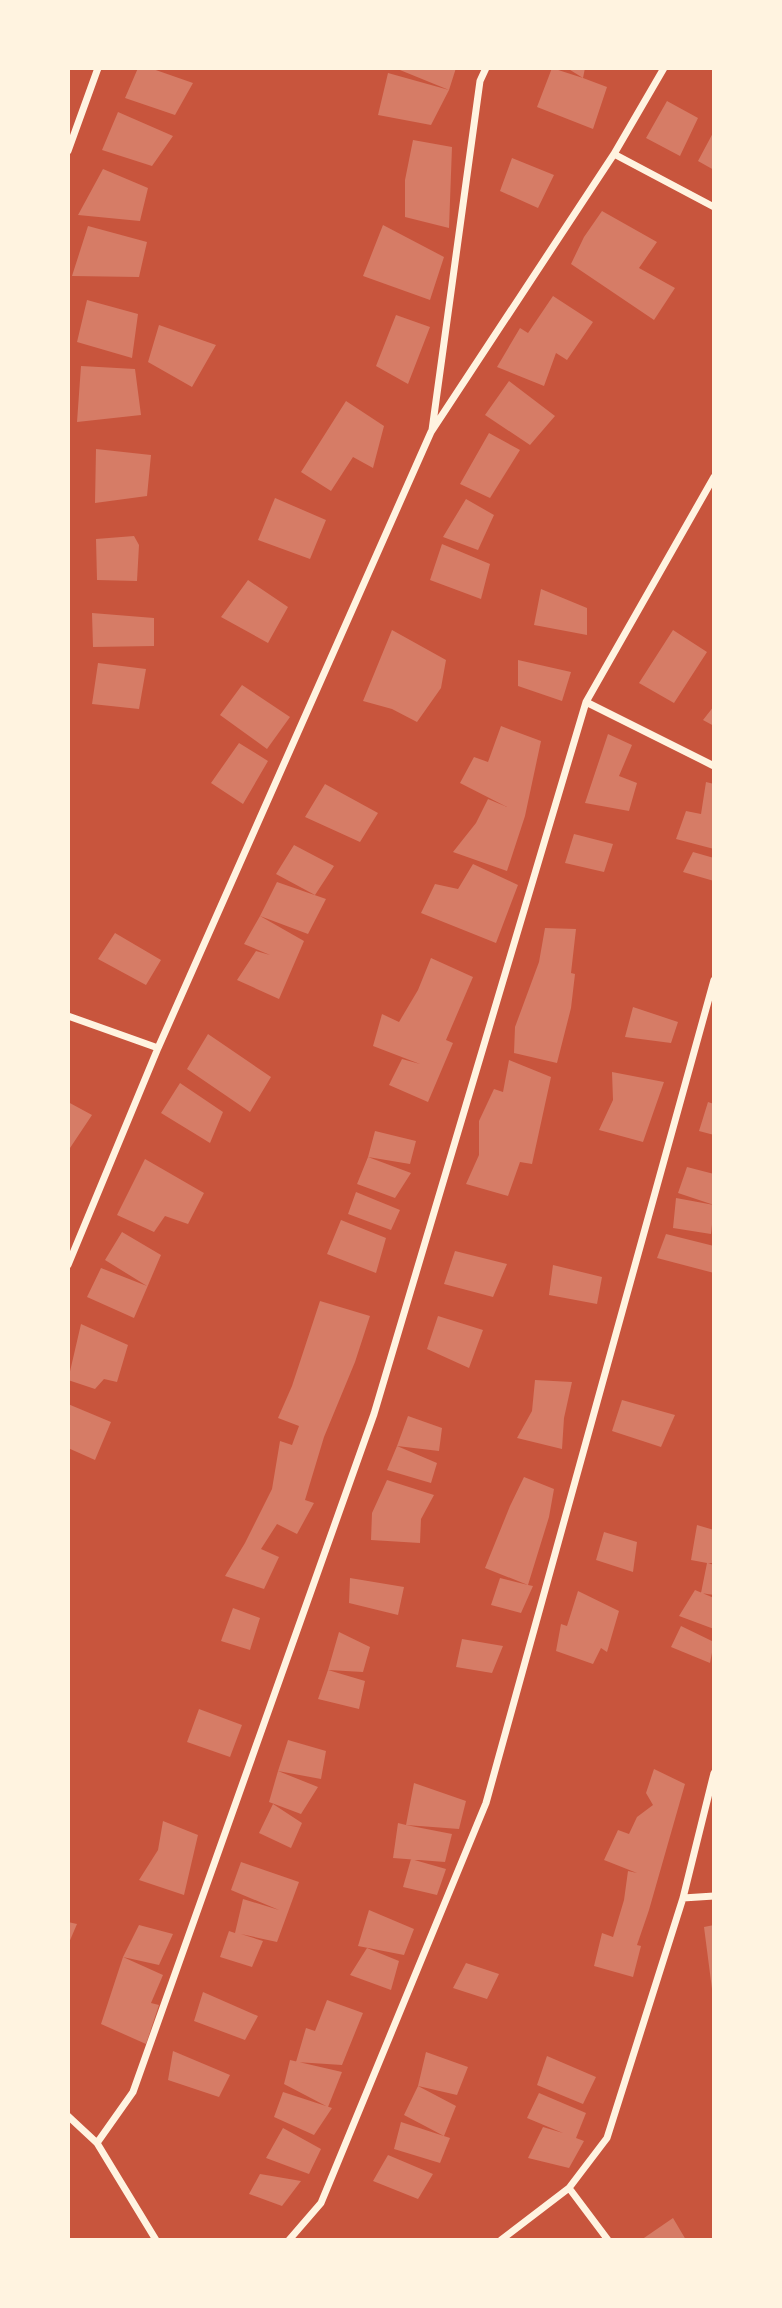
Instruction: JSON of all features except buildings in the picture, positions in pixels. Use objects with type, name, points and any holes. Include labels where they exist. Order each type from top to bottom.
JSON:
[{"type":"street","points":[[68,151],[98,68]]},
{"type":"street","points":[[431,432],[480,81],[486,68]]},
{"type":"street","points":[[68,1265],[158,1048],[431,432],[614,154],[664,68]]},
{"type":"street","points":[[614,154],[714,207]]},
{"type":"street","points":[[97,2143],[133,2092],[374,1414],[586,702],[714,477]]},
{"type":"street","points":[[586,702],[714,766]]},
{"type":"street","points":[[289,2240],[321,2203],[486,1803],[714,980]]},
{"type":"street","points":[[68,1016],[158,1048]]},
{"type":"street","points":[[501,2240],[569,2188],[607,2138],[683,1898],[714,1773]]},
{"type":"street","points":[[683,1898],[714,1896]]},
{"type":"street","points":[[68,2116],[97,2143],[156,2240]]},
{"type":"street","points":[[569,2188],[608,2240]]}]
